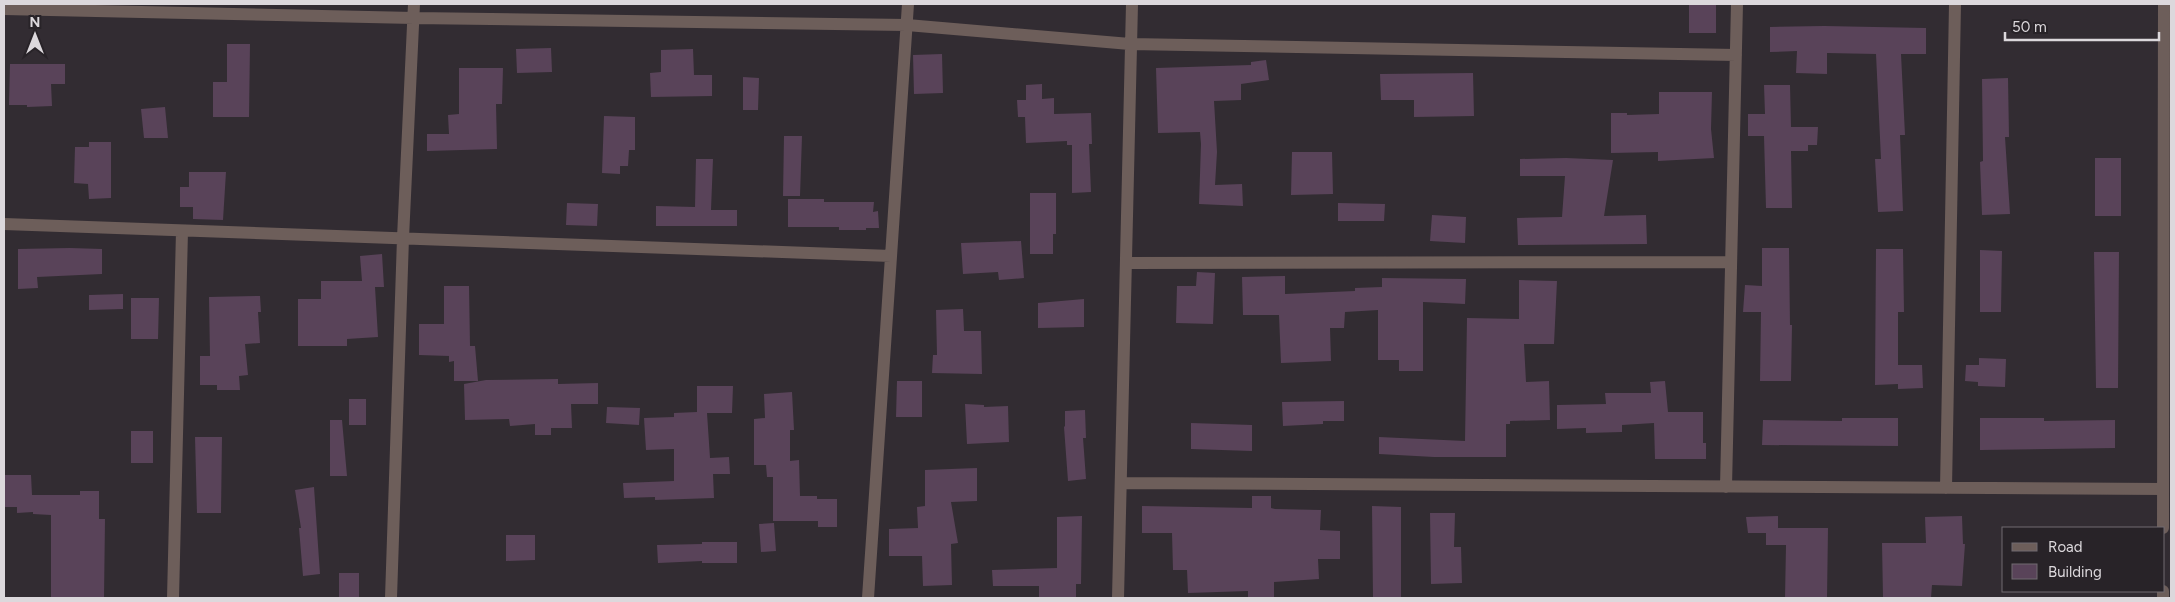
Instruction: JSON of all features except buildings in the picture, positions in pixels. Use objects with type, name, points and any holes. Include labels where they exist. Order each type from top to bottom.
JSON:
[{"type":"street","points":[[391,598],[403,238],[414,4]]},
{"type":"street","points":[[868,598],[908,4]]},
{"type":"street","points":[[1118,598],[1132,4]]},
{"type":"street","points":[[1726,486],[1737,4]]},
{"type":"street","points":[[1946,488],[1955,4]]},
{"type":"street","points":[[2163,527],[2164,4]]},
{"type":"street","points":[[4,9],[187,8],[414,18],[907,25],[1130,44],[1736,55]]},
{"type":"street","points":[[4,224],[891,256]]},
{"type":"street","points":[[173,598],[182,231]]},
{"type":"street","points":[[1126,263],[1731,262]]},
{"type":"street","points":[[1121,484],[2163,489]]}]
